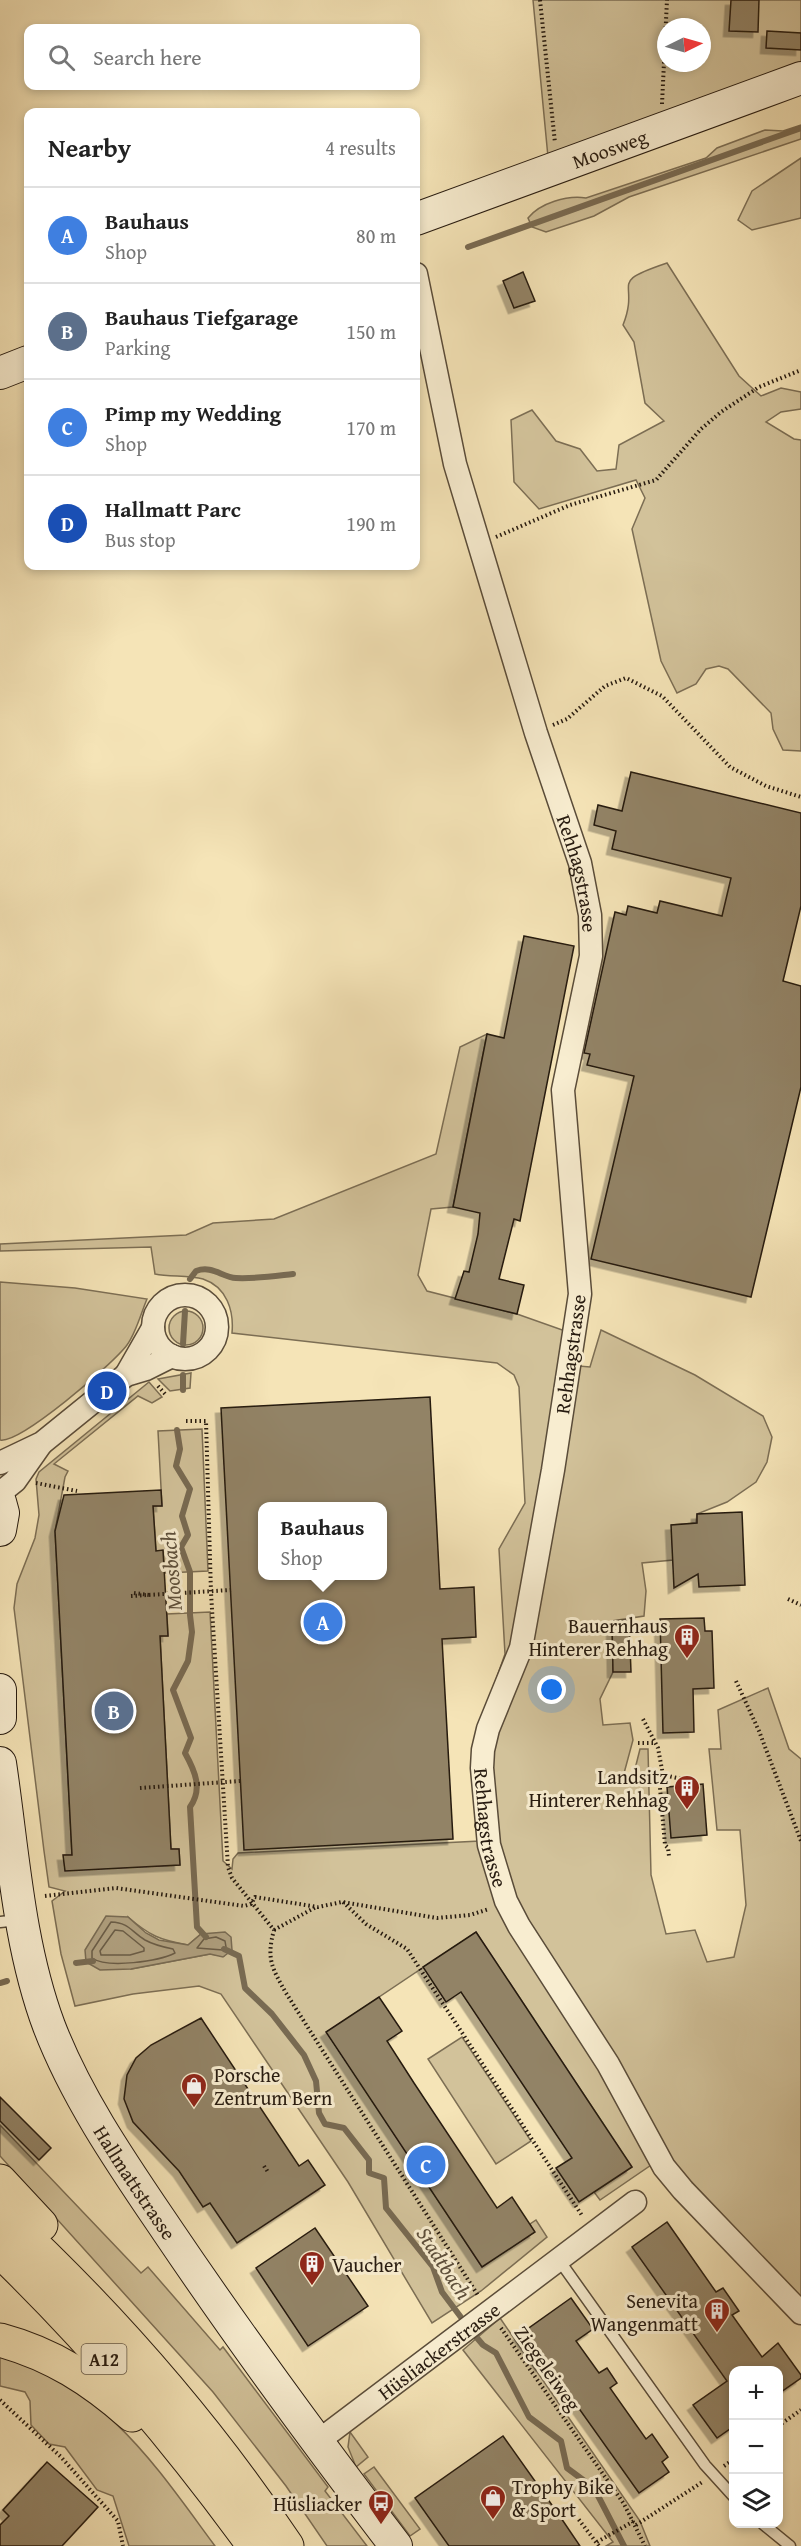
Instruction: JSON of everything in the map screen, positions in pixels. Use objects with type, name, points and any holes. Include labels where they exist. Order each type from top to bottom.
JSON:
[{"type":"highway","points":[[0,2181],[162,2360],[191,2417]]},
{"type":"highway","name":"A12","points":[[0,2213],[86,2297],[191,2417],[287,2546]]},
{"type":"highway","name":"A12","points":[[0,2251],[93,2346],[200,2474],[254,2546]]},
{"type":"highway","points":[[0,2340],[45,2356],[75,2370],[112,2398],[200,2474]]},
{"type":"main road","name":"Moosweg","points":[[420,218],[801,78]]},
{"type":"main road","points":[[0,373],[24,364]]},
{"type":"main road","points":[[0,1502],[3,1513],[0,1530]]},
{"type":"main road","points":[[0,1690],[0,1718]]},
{"type":"main road","name":"Hallmattstrasse","points":[[0,1763],[11,1921],[31,1962],[49,2025],[66,2066],[86,2103],[210,2295],[396,2546]]},
{"type":"street","name":"Rehhagstrasse","points":[[420,293],[455,464],[536,733],[580,863],[590,915],[591,956],[563,1090],[580,1294],[553,1470],[521,1648],[488,1729],[483,1750],[482,1768],[489,1845],[506,1901],[608,2064],[664,2167],[683,2190],[801,2313]]},
{"type":"street","points":[[0,1463],[42,1443],[126,1375],[153,1328],[160,1308],[172,1298],[181,1295],[198,1298],[212,1310],[217,1327],[212,1345],[193,1358],[172,1356],[161,1348],[153,1328]]},
{"type":"street","points":[[126,1375],[146,1369],[172,1356]]},
{"type":"street","points":[[0,1493],[15,1481],[42,1443]]},
{"type":"street","name":"Hüsliackerstrasse","points":[[317,2442],[635,2202]]},
{"type":"lane","points":[[559,2260],[713,2475],[729,2492]]},
{"type":"lane","points":[[769,2528],[790,2546]]},
{"type":"path","points":[[540,0],[555,146]]},
{"type":"path","points":[[661,114],[667,0]]},
{"type":"path","points":[[478,544],[570,505],[656,480],[701,429],[721,412],[759,387],[801,370]]},
{"type":"path","points":[[536,733],[567,719],[605,686],[626,678],[662,696],[730,767],[766,786],[801,797]]},
{"type":"path","points":[[186,1421],[206,1421],[209,1593],[228,1867],[232,1878],[251,1904],[266,1917],[274,1930],[318,1906]]},
{"type":"path","points":[[27,1483],[77,1491]]},
{"type":"path","points":[[132,1595],[209,1593],[231,1590]]},
{"type":"path","points":[[788,1599],[801,1605]]},
{"type":"path","points":[[736,1681],[759,1731],[801,1842]]},
{"type":"path","points":[[643,1719],[656,1743],[662,1772],[666,1776],[682,1779],[686,1786]]},
{"type":"path","points":[[638,1743],[656,1743]]},
{"type":"path","points":[[666,1776],[660,1788],[665,1845],[669,1856]]},
{"type":"path","points":[[140,1788],[240,1780]]},
{"type":"path","points":[[45,1896],[109,1888],[244,1906],[251,1904],[255,1898],[261,1897],[318,1906],[342,1902],[437,1917],[470,1915],[506,1901]]},
{"type":"path","points":[[342,1902],[366,1924],[407,1949],[583,2217]]},
{"type":"path","name":"Ziegeleiweg","points":[[274,1930],[269,1948],[271,1965],[286,1993],[485,2317],[635,2523],[645,2546]]},
{"type":"path","points":[[264,2166],[268,2172]]},
{"type":"path","points":[[0,2400],[61,2457],[118,2521],[123,2546]]},
{"type":"path","points":[[783,2423],[801,2410]]},
{"type":"path","points":[[576,2516],[598,2544],[713,2475],[729,2463]]},
{"type":"shaded area","points":[[533,0],[801,0],[801,66],[548,157]]},
{"type":"shaded area","points":[[801,125],[801,139],[629,197],[594,216],[546,232],[532,227],[528,218],[539,208],[554,201],[586,198],[706,158],[717,148],[765,130],[783,131]]},
{"type":"shaded area","points":[[801,158],[801,218],[752,230],[738,220],[752,191]]},
{"type":"shaded area","points":[[667,263],[739,376],[761,396],[781,388],[801,392],[801,409],[781,412],[766,422],[794,439],[801,440],[801,751],[783,750],[773,729],[771,713],[728,669],[719,666],[706,669],[696,684],[677,693],[661,661],[632,529],[645,498],[636,480],[539,509],[514,482],[511,420],[532,410],[556,441],[580,449],[597,471],[616,469],[619,445],[664,421],[645,403],[634,342],[623,325],[628,310],[628,285],[631,280],[636,275]]},
{"type":"shaded area","points":[[487,1034],[453,1207],[431,1209],[418,1275],[427,1291],[517,1314],[568,1332],[513,1649],[479,1737],[484,1852],[654,2163],[600,2200],[594,2192],[632,2167],[476,1932],[327,2032],[482,2267],[534,2232],[530,2224],[536,2220],[547,2237],[481,2291],[432,2323],[348,2182],[221,1994],[199,1986],[133,1994],[75,2006],[61,1954],[52,1901],[65,1891],[49,1887],[14,1608],[17,1584],[35,1538],[39,1515],[36,1479],[39,1472],[149,1382],[162,1397],[152,1403],[138,1396],[54,1464],[68,1471],[55,1531],[72,1855],[64,1855],[65,1870],[180,1865],[179,1849],[171,1849],[160,1636],[168,1636],[167,1614],[210,1612],[223,1861],[232,1869],[233,1859],[238,1853],[480,1841],[472,1748],[505,1654],[499,1549],[525,1503],[519,1387],[514,1375],[497,1363],[232,1333],[230,1308],[218,1288],[203,1279],[155,1274],[151,1247],[0,1251],[0,1244],[186,1235],[213,1223],[274,1219],[436,1154],[460,1047]],"holes":[[[128,1917],[156,1936],[188,1945],[201,1934],[223,1956],[210,1954],[131,1969]]]},
{"type":"shaded area","points":[[0,1282],[75,1288],[147,1299],[136,1329],[118,1355],[45,1417],[11,1438],[0,1440]]},
{"type":"shaded area","points":[[186,1311],[198,1316],[203,1328],[198,1340],[186,1345],[174,1340],[169,1328],[174,1316]]},
{"type":"shaded area","points":[[601,1330],[695,1375],[763,1416],[772,1437],[767,1462],[756,1482],[727,1502],[697,1514],[696,1523],[672,1525],[673,1560],[642,1563],[646,1591],[644,1616],[612,1621],[613,1672],[600,1699],[603,1725],[630,1723],[633,1740],[623,1777],[633,1777],[640,1749],[648,1749],[651,1875],[666,1934],[695,1930],[707,1962],[734,1957],[746,1905],[740,1830],[717,1830],[709,1749],[721,1749],[718,1710],[768,1688],[789,1749],[801,1759],[801,2302],[688,2183],[656,2140],[511,1904],[499,1854],[492,1749],[579,1366],[590,1367]]},
{"type":"shaded area","points":[[191,1373],[190,1388],[170,1391],[158,1379]]},
{"type":"shaded area","points":[[202,1429],[208,1571],[165,1573],[163,1551],[156,1551],[153,1506],[162,1506],[158,1431]]},
{"type":"shaded area","points":[[462,2037],[531,2141],[496,2164],[428,2059]]},
{"type":"shaded area","points":[[0,2125],[141,2273],[148,2267],[220,2350],[223,2347],[328,2487],[325,2491],[367,2546],[327,2546],[286,2486],[213,2392],[0,2156]]},
{"type":"shaded area","points":[[500,2318],[640,2521],[650,2546],[606,2546],[613,2542],[463,2350]]},
{"type":"shaded area","points":[[0,2356],[37,2370],[69,2387],[98,2408],[124,2431],[147,2457],[215,2546],[129,2546],[113,2496],[97,2490],[65,2447],[49,2444],[31,2425],[30,2401],[25,2392],[0,2386]]},
{"type":"shaded area","points":[[350,2432],[368,2457],[356,2467],[348,2447]]},
{"type":"shaded area","points":[[374,2467],[420,2529],[410,2536],[364,2474]]},
{"type":"water","points":[[106,1916],[128,1917],[146,1933],[159,1940],[188,1945],[201,1934],[225,1932],[231,1937],[232,1950],[223,1957],[210,1954],[131,1969],[100,1970],[86,1962],[85,1950]]},
{"type":"building","points":[[731,0],[759,0],[758,32],[729,31]]},
{"type":"building","points":[[767,31],[801,33],[801,50],[766,48]]},
{"type":"building","points":[[523,272],[535,301],[514,308],[503,281]]},
{"type":"building","points":[[631,772],[801,813],[801,906],[783,981],[801,986],[801,1087],[751,1297],[591,1259],[634,1076],[587,1065],[590,1054],[584,1053],[615,912],[626,915],[628,906],[657,913],[660,901],[722,916],[731,878],[612,849],[616,831],[594,825],[598,805],[622,811]]},
{"type":"building","points":[[524,936],[574,946],[520,1221],[514,1219],[499,1279],[524,1285],[517,1314],[455,1299],[464,1271],[469,1272],[478,1234],[480,1213],[453,1207],[487,1034],[504,1038]]},
{"type":"building","points":[[430,1397],[440,1589],[474,1587],[476,1637],[442,1639],[453,1839],[244,1850],[221,1408]]},
{"type":"building","points":[[161,1490],[162,1506],[153,1506],[156,1551],[163,1550],[168,1636],[160,1636],[171,1849],[179,1849],[180,1865],[65,1871],[63,1855],[72,1855],[55,1531],[64,1495]]},
{"type":"building","points":[[742,1512],[745,1585],[699,1587],[698,1574],[674,1588],[671,1525],[697,1523],[697,1514]]},
{"type":"building","name":"Bauernhaus Hinterer Rehhag","points":[[704,1618],[705,1631],[712,1631],[714,1688],[693,1689],[694,1732],[663,1733],[660,1619]]},
{"type":"building","points":[[629,1620],[631,1672],[613,1672],[612,1621]]},
{"type":"building","name":"Landsitz Hinterer Rehhag","points":[[703,1784],[707,1835],[671,1838],[667,1787]]},
{"type":"building","points":[[476,1932],[632,2167],[579,2202],[556,2168],[572,2158],[461,1992],[446,2002],[423,1967]]},
{"type":"building","points":[[379,1997],[402,2031],[387,2041],[414,2083],[497,2208],[512,2197],[535,2232],[482,2267],[326,2032]]},
{"type":"building","name":"Porsche Zentrum Bern","points":[[201,2018],[299,2166],[308,2160],[325,2185],[237,2243],[210,2203],[203,2207],[179,2171],[133,2122],[124,2099],[127,2075],[136,2058],[151,2045]]},
{"type":"building","points":[[0,2097],[51,2148],[39,2160],[0,2121]]},
{"type":"building","name":"Senevita Wangenmatt","points":[[667,2222],[716,2292],[723,2288],[739,2311],[732,2315],[762,2357],[778,2343],[801,2378],[783,2391],[783,2366],[729,2366],[729,2430],[717,2438],[693,2405],[727,2381],[632,2247]]},
{"type":"building","name":"Vaucher","points":[[315,2228],[368,2306],[308,2346],[256,2268]]},
{"type":"building","points":[[571,2298],[593,2329],[576,2341],[599,2373],[607,2368],[617,2383],[610,2388],[646,2439],[652,2434],[668,2457],[662,2462],[669,2472],[639,2493],[546,2362],[541,2366],[519,2335]]},
{"type":"building","points":[[503,2436],[580,2546],[449,2546],[415,2498]]},
{"type":"building","points":[[47,2462],[98,2507],[62,2546],[0,2546],[0,2525],[9,2516],[3,2510]]},
{"type":"waterway","points":[[468,247],[801,128]]},
{"type":"waterway","name":"Moosbach","points":[[190,1279],[196,1271],[207,1269],[236,1278],[293,1274]]},
{"type":"waterway","name":"Moosbach","points":[[183,1344],[185,1311]]},
{"type":"waterway","name":"Moosbach","points":[[183,1375],[183,1390]]},
{"type":"waterway","name":"Moosbach","points":[[177,1430],[180,1449],[176,1466],[190,1489],[182,1516],[188,1535],[181,1547],[190,1572],[192,1632],[188,1661],[173,1690],[191,1738],[185,1753],[192,1766],[197,1787],[190,1807],[197,1927],[206,1937]]},
{"type":"waterway","name":"Stadtbach","points":[[224,1949],[239,1956],[245,1988],[272,2014],[304,2055],[316,2081],[319,2113],[325,2124],[344,2128],[369,2160],[369,2173],[384,2178],[386,2208],[433,2267],[442,2292],[466,2324]]},
{"type":"waterway","name":"Stadtbach","points":[[76,1963],[93,1961]]},
{"type":"waterway","name":"Stadtbach","points":[[0,1983],[7,1981]]},
{"type":"waterway","name":"Stadtbach","points":[[472,2332],[483,2345],[496,2353],[529,2417],[561,2441],[567,2468],[594,2488],[624,2546]]},
{"type":"place","name":"Hallmatt Parc","points":[[107,1391]]},
{"type":"place","name":"Bauhaus","points":[[323,1622]]},
{"type":"place","name":"Bauernhaus Hinterer Rehhag","points":[[687,1660]]},
{"type":"place","name":"Bauhaus Tiefgarage","points":[[114,1711]]},
{"type":"place","name":"Landsitz Hinterer Rehhag","points":[[687,1811]]},
{"type":"place","name":"Porsche Zentrum Bern","points":[[194,2109]]},
{"type":"place","name":"Pimp my Wedding","points":[[426,2165]]},
{"type":"place","name":"Vaucher","points":[[312,2287]]},
{"type":"place","name":"Senevita Wangenmatt","points":[[717,2334]]},
{"type":"place","name":"Trophy Bike & Sport","points":[[493,2521]]},
{"type":"place","name":"Hüsliacker","points":[[381,2526]]}]
